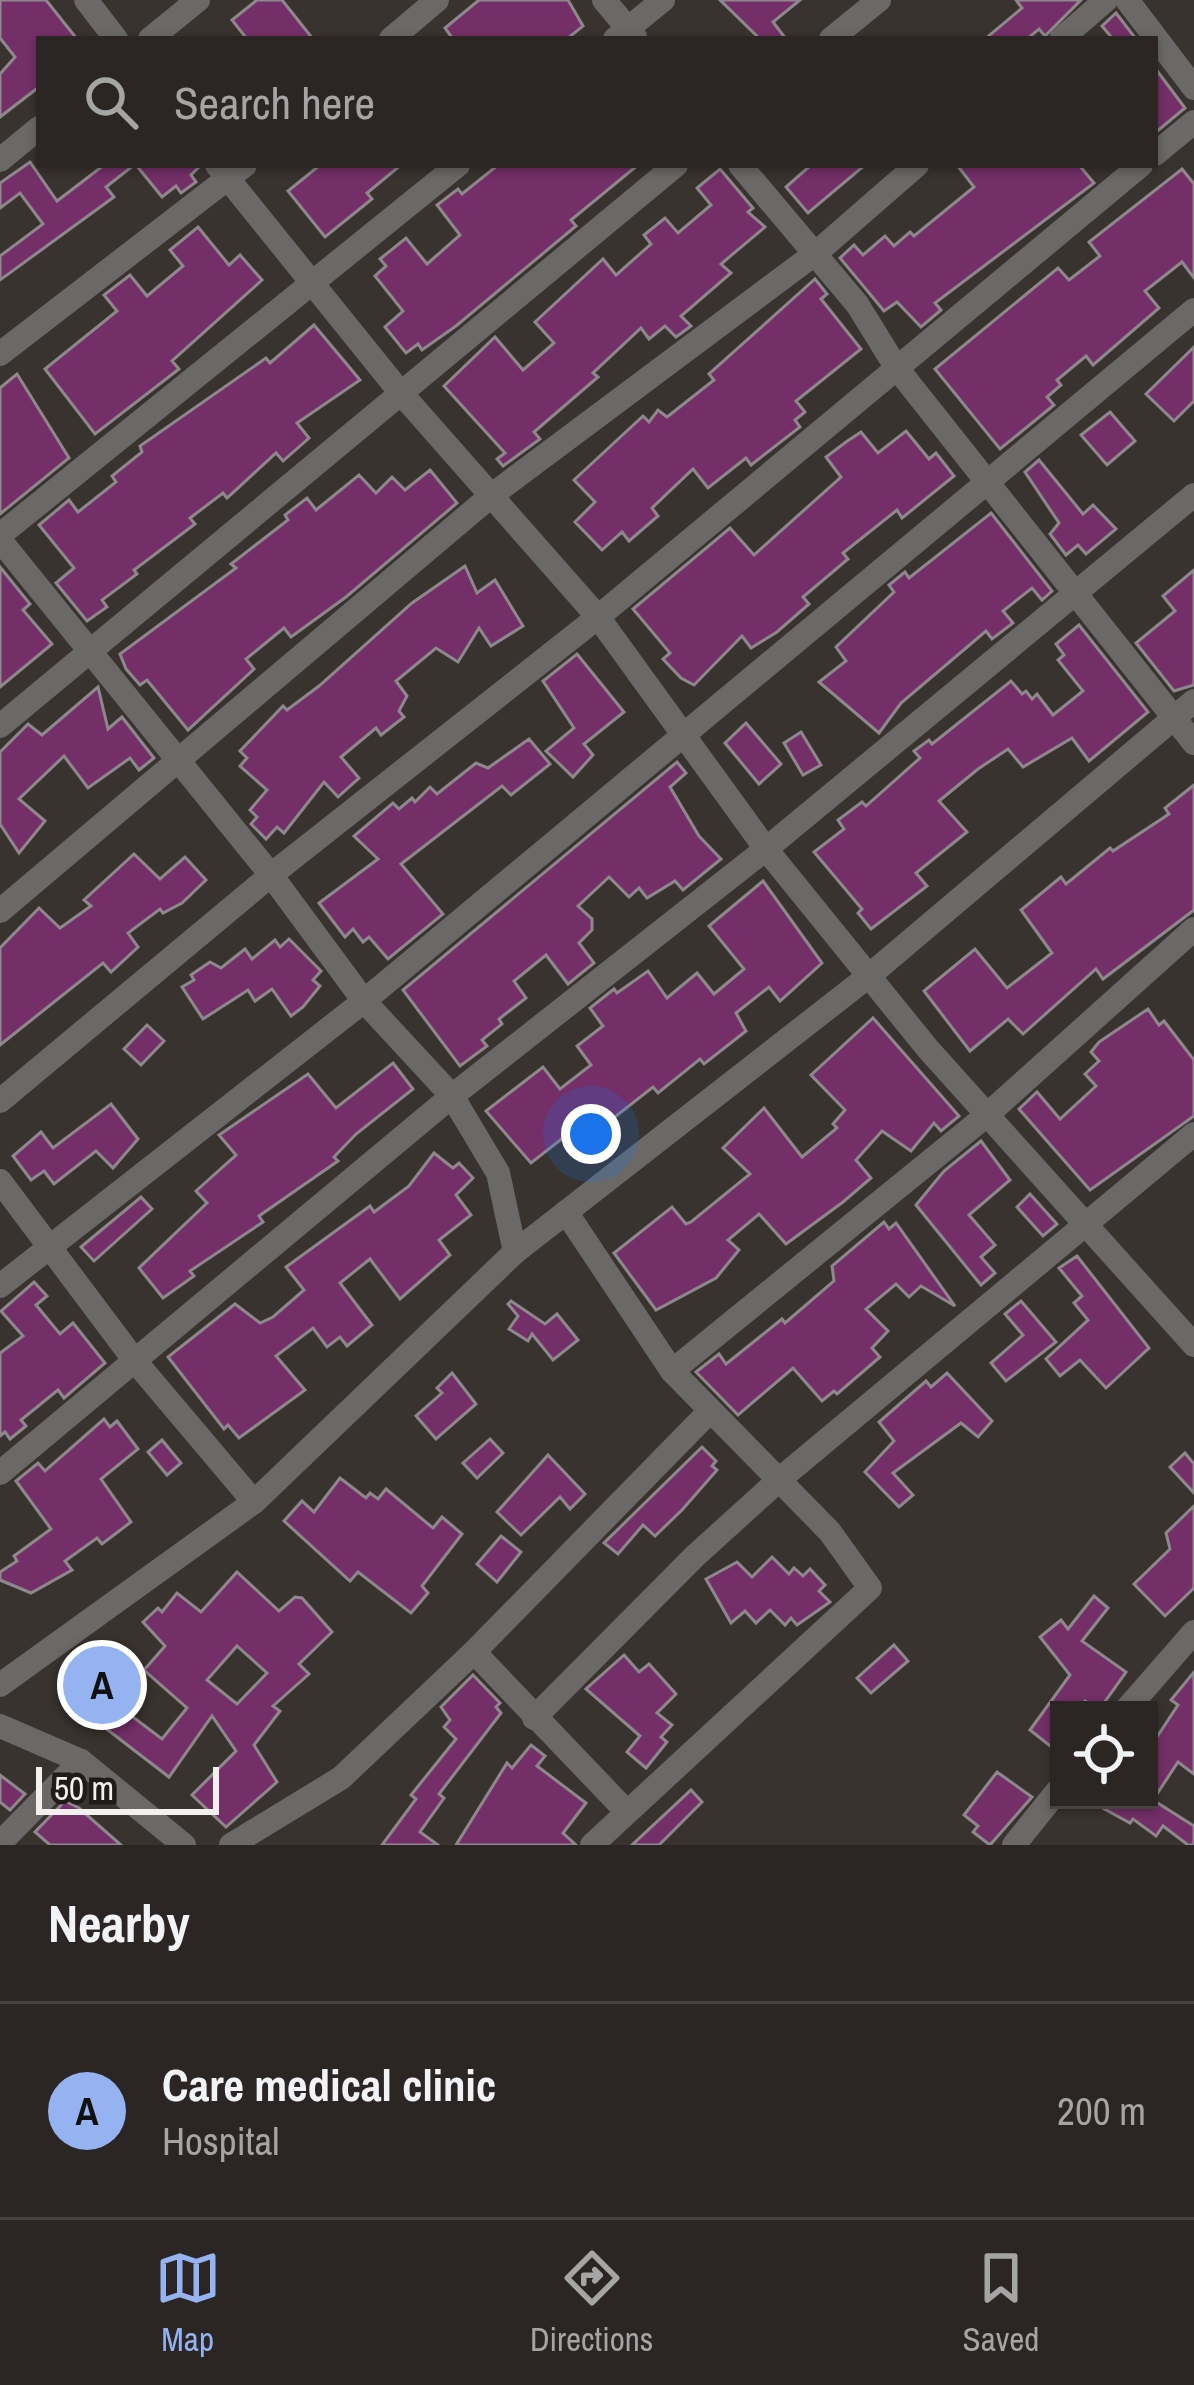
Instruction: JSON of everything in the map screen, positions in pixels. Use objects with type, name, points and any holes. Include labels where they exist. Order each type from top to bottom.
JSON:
[{"type":"street","points":[[86,0],[114,36]]},
{"type":"street","points":[[154,36],[198,0]]},
{"type":"street","points":[[395,36],[437,0]]},
{"type":"street","points":[[604,0],[627,36],[663,0]]},
{"type":"street","points":[[835,36],[879,0]]},
{"type":"street","points":[[1064,36],[1106,0]]},
{"type":"street","points":[[1127,0],[1154,36]]},
{"type":"street","points":[[1158,41],[1194,88]]},
{"type":"street","points":[[1158,152],[1194,122]]},
{"type":"street","points":[[0,160],[36,130]]},
{"type":"street","points":[[454,168],[0,537],[271,875],[364,1001],[452,1096],[498,1173],[515,1252]]},
{"type":"street","points":[[0,726],[672,168]]},
{"type":"street","points":[[743,168],[857,304],[896,367],[1079,591],[1184,709],[1194,743]]},
{"type":"street","points":[[0,910],[492,495],[816,253],[914,168]]},
{"type":"street","points":[[0,1102],[271,875],[598,617],[1137,168]]},
{"type":"street","points":[[0,354],[230,170],[310,283],[598,617],[766,849],[986,1115],[1087,1220],[1194,1343]]},
{"type":"street","points":[[0,1286],[364,1001],[1194,310]]},
{"type":"street","points":[[0,1473],[452,1096],[766,849],[1194,495]]},
{"type":"street","points":[[0,1684],[254,1502],[515,1252],[870,975],[1184,709]]},
{"type":"street","points":[[672,1371],[986,1115],[1194,929]]},
{"type":"street","points":[[534,1718],[695,1556],[780,1479],[1194,1134]]},
{"type":"street","points":[[0,1181],[135,1361],[254,1502]]},
{"type":"street","points":[[566,1212],[672,1371],[780,1479],[842,1547],[871,1588],[592,1845]]},
{"type":"street","points":[[231,1845],[341,1778],[474,1652],[710,1412]]},
{"type":"street","points":[[1134,1701],[1194,1632]]},
{"type":"street","points":[[474,1652],[626,1810]]},
{"type":"street","points":[[0,1726],[81,1761],[184,1845]]},
{"type":"street","points":[[0,1843],[81,1761]]},
{"type":"street","points":[[1047,1845],[1021,1836],[1050,1800]]},
{"type":"building","points":[[0,0],[46,0],[75,36],[36,36],[36,89],[0,117],[0,74],[15,57],[0,38]]},
{"type":"building","points":[[257,0],[282,0],[311,36],[245,36],[232,20]]},
{"type":"building","points":[[479,0],[568,0],[583,26],[571,36],[451,36],[445,28]]},
{"type":"building","points":[[720,0],[800,0],[773,22],[784,36],[757,36]]},
{"type":"building","points":[[1016,0],[1081,0],[1045,36],[1039,29],[1031,36],[989,36],[1022,8]]},
{"type":"building","points":[[1116,13],[1134,36],[1110,36],[1102,26]]},
{"type":"building","points":[[1158,72],[1185,108],[1158,130]]},
{"type":"building","points":[[30,162],[57,201],[100,168],[130,168],[106,187],[114,197],[0,280],[0,256],[43,224],[20,193],[0,208],[0,183]]},
{"type":"building","points":[[138,168],[198,168],[191,175],[196,182],[181,193],[176,186],[162,197]]},
{"type":"building","points":[[316,168],[397,168],[367,193],[372,199],[325,237],[288,191]]},
{"type":"building","points":[[494,168],[634,168],[571,220],[576,226],[456,326],[422,350],[418,344],[406,353],[385,327],[403,311],[375,276],[386,266],[380,259],[406,238],[427,264],[460,235],[437,205],[458,189],[462,194]]},
{"type":"building","points":[[808,168],[861,168],[808,213],[786,187]]},
{"type":"building","points":[[959,168],[1082,168],[1094,183],[935,303],[941,310],[921,327],[897,302],[884,311],[840,258],[854,245],[863,255],[885,236],[894,246],[910,232],[914,236],[974,187]]},
{"type":"building","points":[[720,169],[753,208],[748,212],[765,227],[721,264],[731,273],[681,316],[691,326],[676,337],[665,326],[649,339],[641,328],[593,373],[598,377],[534,432],[540,439],[503,466],[497,459],[505,453],[444,386],[495,337],[523,370],[554,343],[535,322],[603,259],[616,275],[651,244],[644,235],[665,218],[678,233],[711,205],[697,188]]},
{"type":"building","points":[[1182,169],[1194,184],[1194,278],[1182,262],[1145,291],[1159,308],[1093,365],[1086,356],[1057,380],[1061,385],[1047,397],[1054,405],[1000,449],[935,369],[1058,268],[1069,280],[1100,256],[1089,242]]},
{"type":"building","points":[[198,227],[229,265],[240,255],[262,280],[172,361],[179,369],[95,434],[45,369],[117,311],[104,295],[130,275],[147,296],[183,266],[170,250]]},
{"type":"building","points":[[815,279],[827,294],[821,299],[861,349],[796,401],[805,412],[795,420],[800,427],[751,465],[746,458],[708,488],[693,469],[652,508],[658,516],[629,541],[622,532],[602,550],[575,522],[595,502],[574,480],[643,416],[649,422],[658,410],[667,417],[714,380],[709,374]]},
{"type":"building","points":[[314,325],[360,380],[297,423],[309,438],[283,461],[276,453],[227,498],[223,493],[190,518],[195,524],[134,570],[137,574],[102,600],[107,607],[87,621],[56,583],[74,568],[39,525],[69,500],[78,512],[116,482],[112,476],[142,452],[140,446],[266,358],[270,363]]},
{"type":"building","points":[[1194,347],[1194,401],[1174,421],[1146,394]]},
{"type":"building","points":[[17,374],[69,458],[0,514],[0,388]]},
{"type":"building","points":[[1110,412],[1135,441],[1107,465],[1081,435]]},
{"type":"building","points":[[906,431],[929,459],[936,453],[954,476],[902,518],[897,510],[843,553],[848,559],[803,597],[809,604],[777,632],[751,648],[742,636],[694,685],[681,678],[663,659],[670,653],[633,609],[730,528],[754,555],[841,477],[826,457],[861,432],[878,453]]},
{"type":"building","points":[[1039,460],[1083,514],[1093,505],[1116,529],[1086,554],[1078,545],[1066,555],[1050,534],[1059,523],[1025,472]]},
{"type":"building","points":[[430,470],[457,503],[346,597],[291,637],[284,628],[246,659],[254,669],[188,730],[147,680],[140,685],[126,669],[120,654],[236,568],[231,564],[288,520],[285,515],[307,498],[316,510],[359,475],[376,493],[392,477],[405,490]]},
{"type":"building","points":[[991,513],[1052,591],[1042,600],[1032,588],[1003,611],[1013,623],[992,639],[986,631],[901,703],[879,733],[819,682],[846,661],[836,647],[894,592],[889,585],[905,572],[909,578]]},
{"type":"building","points":[[465,566],[477,593],[495,580],[523,626],[491,646],[479,628],[458,662],[436,648],[396,681],[407,696],[399,711],[404,717],[381,735],[376,728],[341,757],[359,778],[338,797],[324,782],[284,833],[277,827],[266,839],[251,824],[257,817],[250,810],[267,790],[240,766],[247,758],[240,751],[283,706],[287,710],[319,686],[412,603]]},
{"type":"building","points":[[0,567],[30,604],[23,610],[52,644],[0,687]]},
{"type":"building","points":[[1194,570],[1194,685],[1174,691],[1136,643],[1175,611],[1163,596]]},
{"type":"building","points":[[1079,625],[1148,712],[1089,761],[1072,738],[1023,767],[1008,749],[978,769],[939,801],[967,832],[916,873],[927,886],[871,929],[858,913],[862,909],[814,852],[844,829],[838,820],[862,802],[866,806],[920,758],[914,751],[929,740],[932,744],[1011,681],[1032,699],[1037,694],[1053,715],[1083,691],[1058,660],[1064,655],[1056,644]]},
{"type":"building","points":[[577,654],[624,712],[584,744],[593,755],[573,777],[546,751],[574,728],[543,681]]},
{"type":"building","points":[[98,687],[108,729],[122,717],[154,758],[139,770],[130,758],[88,788],[64,756],[19,799],[45,821],[19,853],[0,824],[0,752],[28,724],[42,735]]},
{"type":"building","points":[[746,723],[781,764],[759,784],[725,743]]},
{"type":"building","points":[[801,732],[821,765],[803,775],[784,743]]},
{"type":"building","points":[[529,739],[550,764],[511,795],[502,786],[401,864],[443,914],[388,959],[369,937],[363,942],[353,929],[345,937],[319,903],[378,859],[354,836],[393,803],[399,809],[430,787],[437,794],[476,763],[488,768]]},
{"type":"building","points":[[677,762],[686,773],[670,787],[699,836],[721,859],[683,890],[675,881],[647,898],[639,888],[629,897],[609,877],[578,906],[592,919],[592,930],[579,943],[594,963],[568,984],[546,955],[514,981],[526,998],[499,1019],[502,1024],[482,1040],[487,1046],[460,1066],[403,990]]},
{"type":"building","points":[[1194,785],[1194,910],[1103,979],[1096,969],[1023,1034],[1008,1019],[970,1051],[924,991],[975,949],[1007,988],[1052,953],[1021,910],[1061,877],[1066,884],[1110,848],[1113,851],[1169,814],[1165,808]]},
{"type":"building","points":[[134,854],[160,879],[185,857],[206,880],[182,903],[163,913],[160,909],[128,933],[138,947],[111,972],[103,963],[0,1045],[0,948],[39,908],[60,928],[91,906],[84,900]]},
{"type":"building","points":[[763,881],[822,963],[780,1001],[769,987],[736,1013],[746,1031],[704,1064],[700,1059],[658,1093],[653,1087],[597,1131],[587,1119],[531,1163],[486,1111],[543,1067],[560,1089],[591,1065],[577,1046],[603,1026],[590,1008],[648,971],[667,998],[697,973],[714,994],[744,969],[709,926]]},
{"type":"building","points":[[289,939],[321,971],[313,980],[320,986],[303,1007],[291,1016],[272,989],[255,1001],[248,990],[203,1019],[182,987],[194,980],[191,975],[210,962],[221,968],[245,949],[252,959],[275,940],[280,947]]},
{"type":"building","points":[[1148,1009],[1159,1025],[1164,1021],[1194,1060],[1194,1116],[1090,1190],[1019,1109],[1037,1092],[1060,1119],[1096,1086],[1085,1074],[1099,1061],[1091,1052],[1099,1042]]},
{"type":"building","points":[[873,1018],[959,1116],[941,1131],[934,1123],[911,1151],[882,1131],[856,1160],[871,1178],[843,1202],[786,1244],[759,1214],[728,1240],[739,1250],[716,1278],[656,1310],[614,1253],[672,1207],[686,1224],[691,1222],[750,1174],[723,1148],[764,1108],[802,1157],[837,1128],[833,1124],[845,1110],[811,1075]]},
{"type":"building","points":[[147,1025],[164,1041],[141,1065],[124,1049]]},
{"type":"building","points":[[393,1063],[413,1089],[356,1134],[334,1157],[338,1161],[259,1216],[263,1222],[190,1271],[194,1276],[163,1298],[139,1268],[207,1203],[196,1191],[236,1155],[219,1135],[308,1074],[336,1108]]},
{"type":"building","points":[[111,1104],[138,1139],[113,1168],[96,1151],[54,1184],[44,1171],[31,1180],[13,1156],[41,1132],[53,1148]]},
{"type":"building","points":[[981,1141],[1010,1180],[969,1215],[995,1245],[981,1257],[995,1273],[981,1285],[916,1205],[944,1171]]},
{"type":"building","points":[[434,1153],[453,1168],[459,1163],[473,1178],[456,1195],[471,1215],[439,1240],[450,1255],[400,1299],[370,1259],[340,1283],[372,1325],[347,1346],[340,1337],[327,1347],[313,1328],[276,1356],[305,1390],[239,1438],[228,1425],[224,1429],[168,1357],[235,1304],[260,1323],[273,1317],[304,1290],[286,1267],[370,1206],[374,1212],[409,1186]]},
{"type":"building","points":[[1030,1194],[1057,1224],[1043,1236],[1017,1207]]},
{"type":"building","points":[[141,1197],[152,1209],[94,1261],[81,1247]]},
{"type":"building","points":[[884,1222],[889,1229],[896,1223],[955,1306],[921,1286],[909,1297],[896,1284],[866,1309],[888,1331],[872,1348],[880,1357],[837,1394],[834,1391],[822,1401],[793,1368],[738,1415],[696,1372],[719,1354],[726,1364],[782,1319],[785,1323],[834,1281],[832,1266]]},
{"type":"building","points":[[1077,1256],[1149,1348],[1106,1388],[1080,1360],[1060,1376],[1046,1359],[1088,1320],[1074,1303],[1082,1296],[1059,1268]]},
{"type":"building","points":[[34,1282],[47,1296],[36,1305],[60,1334],[73,1323],[105,1363],[64,1398],[58,1390],[21,1420],[26,1426],[10,1439],[5,1432],[0,1436],[0,1353],[23,1336],[1,1311]]},
{"type":"building","points":[[511,1301],[545,1324],[557,1314],[578,1340],[553,1360],[532,1334],[528,1341],[509,1329],[518,1316],[508,1304]]},
{"type":"building","points":[[1021,1301],[1056,1342],[1006,1381],[991,1363],[1023,1335],[1005,1314]]},
{"type":"building","points":[[452,1373],[476,1404],[436,1439],[416,1416],[442,1393],[437,1388]]},
{"type":"building","points":[[947,1373],[992,1421],[978,1437],[961,1423],[893,1473],[913,1495],[899,1507],[865,1472],[894,1441],[879,1422],[926,1381],[931,1387]]},
{"type":"building","points":[[104,1419],[110,1427],[117,1421],[138,1449],[101,1479],[131,1522],[102,1544],[97,1538],[65,1561],[72,1570],[31,1593],[0,1580],[0,1572],[17,1561],[14,1556],[51,1529],[16,1481],[38,1463],[45,1471]]},
{"type":"building","points":[[490,1439],[503,1453],[477,1478],[463,1463]]},
{"type":"building","points":[[162,1440],[181,1463],[167,1475],[148,1452]]},
{"type":"building","points":[[702,1447],[716,1461],[712,1466],[717,1470],[682,1510],[655,1536],[643,1525],[618,1554],[604,1543]]},
{"type":"building","points":[[1185,1453],[1194,1464],[1194,1493],[1170,1467]]},
{"type":"building","points":[[548,1455],[585,1494],[570,1509],[560,1497],[521,1535],[497,1512]]},
{"type":"building","points":[[340,1478],[366,1498],[370,1493],[378,1499],[386,1489],[433,1528],[442,1517],[462,1534],[422,1586],[428,1593],[411,1613],[358,1572],[350,1581],[284,1521],[302,1501],[314,1512]]},
{"type":"building","points":[[1194,1506],[1194,1588],[1165,1616],[1134,1584],[1170,1549],[1166,1533]]},
{"type":"building","points":[[501,1536],[521,1552],[497,1582],[477,1564]]},
{"type":"building","points":[[772,1557],[789,1574],[794,1568],[803,1576],[810,1569],[825,1585],[819,1591],[830,1602],[797,1625],[791,1618],[785,1625],[770,1610],[756,1623],[745,1611],[731,1623],[706,1579],[737,1562],[752,1577]]},
{"type":"building","points":[[237,1572],[279,1611],[295,1597],[302,1598],[332,1632],[299,1664],[309,1674],[273,1706],[280,1711],[254,1745],[277,1782],[226,1827],[192,1795],[236,1751],[212,1716],[169,1777],[61,1694],[77,1673],[90,1683],[116,1659],[130,1673],[105,1696],[162,1739],[187,1708],[144,1670],[165,1646],[143,1622],[158,1608],[162,1612],[177,1593],[201,1612]],"holes":[[[237,1646],[267,1673],[237,1704],[207,1680]]]},
{"type":"building","points":[[1094,1596],[1108,1608],[1082,1641],[1126,1672],[1105,1701],[1051,1701],[1070,1675],[1040,1637],[1061,1620],[1068,1629]]},
{"type":"building","points":[[894,1645],[908,1661],[871,1693],[857,1678]]},
{"type":"building","points":[[624,1655],[639,1672],[649,1664],[676,1694],[657,1713],[672,1725],[661,1737],[667,1742],[646,1768],[627,1752],[640,1736],[586,1689]]},
{"type":"building","points":[[1194,1672],[1194,1774],[1178,1762],[1158,1792],[1158,1735],[1178,1705],[1171,1700]]},
{"type":"building","points":[[473,1675],[500,1703],[496,1707],[501,1713],[439,1794],[444,1798],[420,1832],[438,1845],[382,1845],[416,1799],[411,1795],[456,1739],[444,1727],[450,1720],[441,1707]]},
{"type":"building","points":[[1050,1702],[1050,1746],[1030,1730]]},
{"type":"building","points":[[531,1745],[545,1756],[537,1766],[586,1803],[563,1833],[576,1845],[456,1845],[507,1763],[512,1768]]},
{"type":"building","points":[[997,1772],[1032,1797],[990,1845],[973,1832],[978,1826],[964,1815]]},
{"type":"building","points":[[0,1775],[25,1794],[10,1810],[0,1802]]},
{"type":"building","points":[[691,1790],[702,1802],[659,1845],[632,1845]]},
{"type":"building","points":[[65,1801],[121,1845],[50,1845],[35,1832]]},
{"type":"building","points":[[1158,1803],[1194,1826],[1194,1845],[1163,1826],[1156,1836],[1133,1819],[1130,1823],[1104,1809],[1158,1809]]},
{"type":"place","name":"Care medical clinic","points":[[102,1685]]}]
